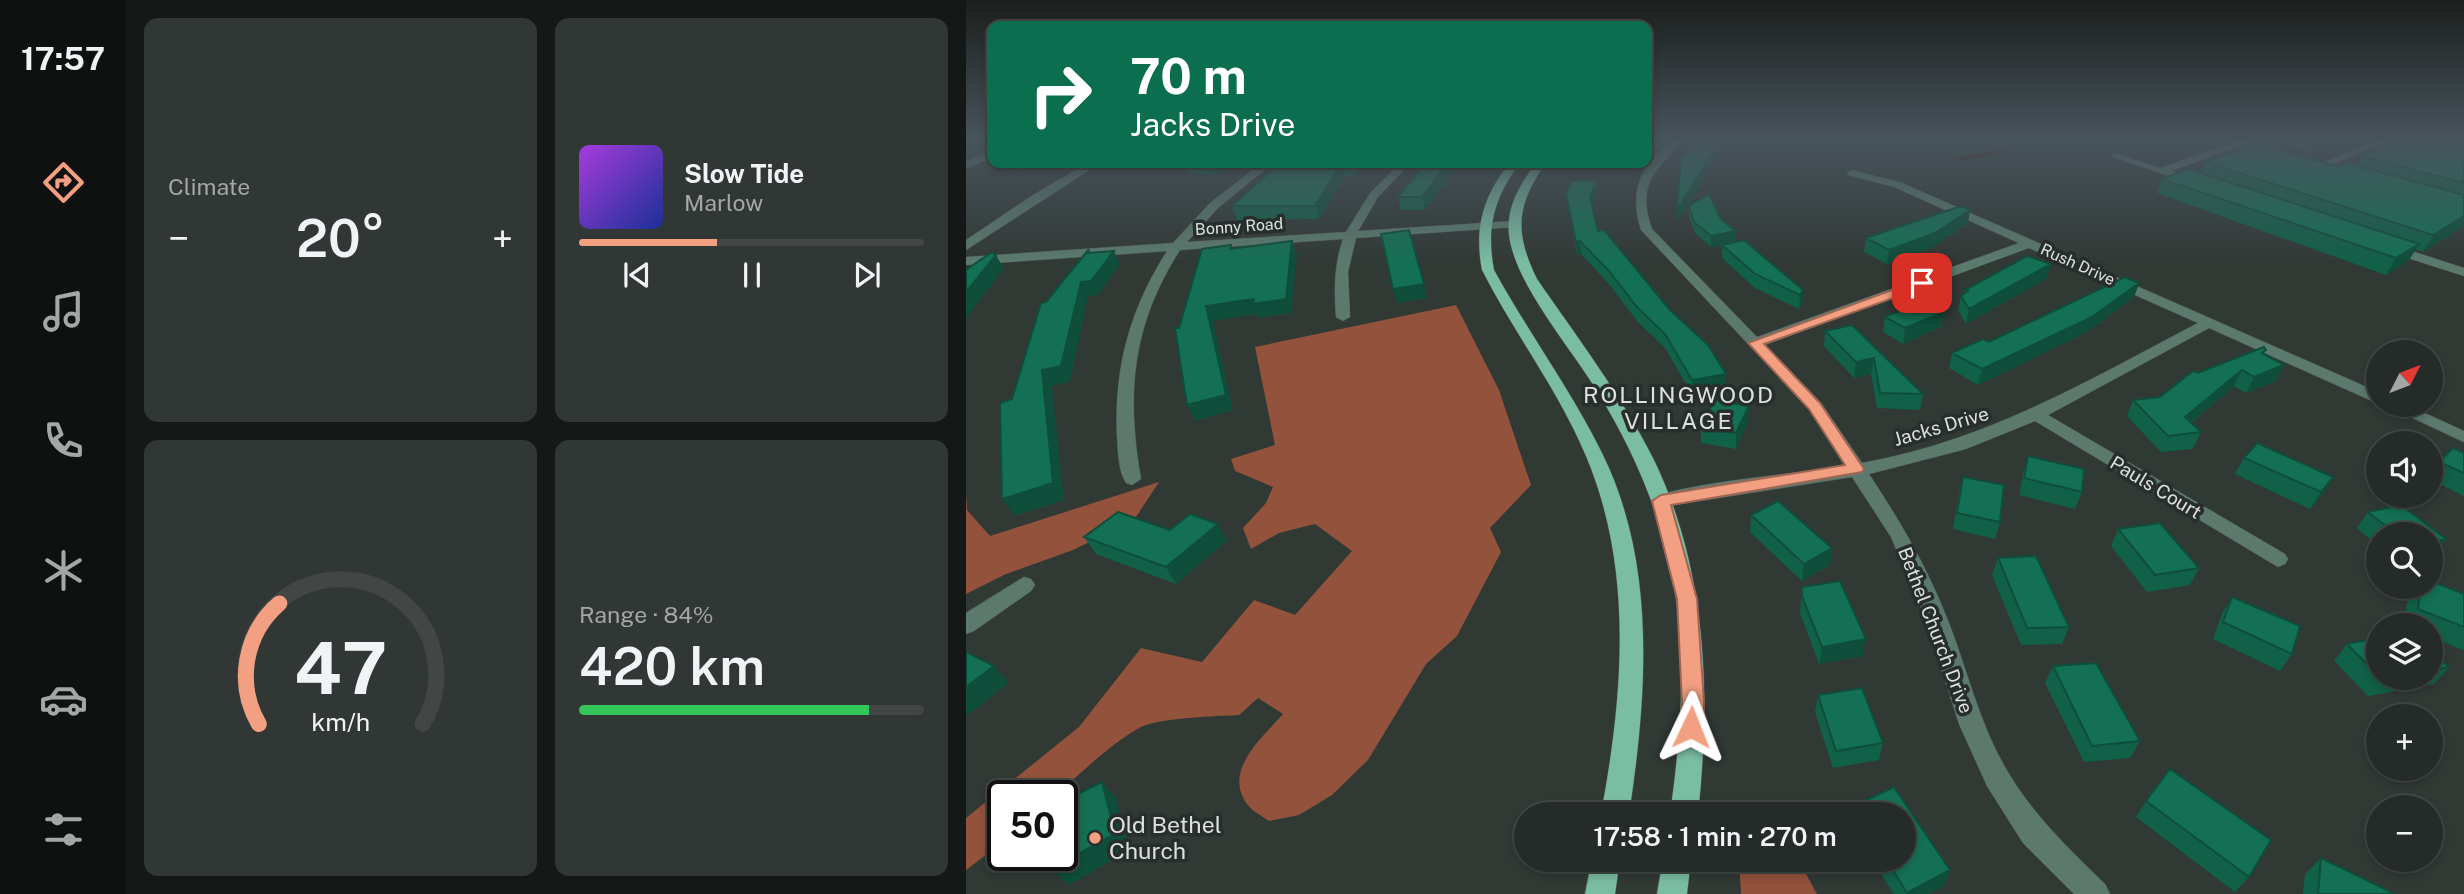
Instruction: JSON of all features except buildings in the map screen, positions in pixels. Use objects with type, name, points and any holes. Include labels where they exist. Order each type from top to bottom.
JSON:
[{"type":"main road","points":[[1501,181],[1496,187],[1484,226],[1483,250],[1488,270],[1594,455],[1617,522],[1625,558],[1631,629],[1630,690],[1616,802]]},
{"type":"main road","points":[[1529,181],[1522,191],[1514,224],[1518,257],[1627,426],[1661,501],[1687,599],[1693,702],[1685,802]]},
{"type":"main road","points":[[1600,894],[1604,872]]},
{"type":"main road","points":[[1672,894],[1675,872]]},
{"type":"street","points":[[966,246],[1065,181]]},
{"type":"street","points":[[1132,479],[1125,444],[1123,403],[1127,354],[1136,323],[1150,290],[1179,246],[1203,216],[1246,181]]},
{"type":"street","points":[[1343,317],[1340,274],[1350,235],[1370,200],[1389,181]]},
{"type":"street","name":"Bethel Church Drive","points":[[1645,181],[1639,206],[1641,216],[1658,244],[1815,407],[1900,536],[1936,618],[1971,724],[1996,777],[2033,833],[2095,894]]},
{"type":"street","name":"Rush Drive","points":[[1882,181],[1898,185],[2366,393]]},
{"type":"street","points":[[2191,181],[2213,188]]},
{"type":"street","name":"Bonny Road","points":[[966,261],[1514,224]]},
{"type":"street","points":[[1755,343],[2029,243]]},
{"type":"street","points":[[2382,245],[2463,271]]},
{"type":"street","name":"Jacks Drive","points":[[1661,501],[1856,469],[1959,445],[2035,414],[2209,323]]},
{"type":"street","name":"Pauls Court","points":[[2035,414],[2277,559]]},
{"type":"street","points":[[2421,417],[2464,436]]},
{"type":"street","points":[[966,625],[1024,585]]},
{"type":"shaded area","points":[[1456,305],[1499,390],[1531,485],[1490,528],[1501,552],[1457,636],[1426,664],[1368,760],[1332,795],[1299,815],[1269,821],[1247,804],[1241,791],[1239,779],[1248,754],[1283,714],[1258,698],[1239,715],[1161,721],[1141,727],[1096,759],[1073,780],[1013,780],[1079,727],[1141,648],[1202,662],[1254,600],[1295,615],[1352,551],[1315,524],[1279,533],[1251,549],[1243,528],[1266,503],[1273,487],[1235,471],[1231,459],[1275,445],[1255,347]]},
{"type":"shaded area","points":[[1159,482],[1134,520],[1073,550],[1006,574],[966,594],[966,493],[967,510],[990,536]]},
{"type":"shaded area","points":[[987,801],[987,854],[966,870],[966,818]]},
{"type":"shaded area","points":[[1740,872],[1805,872],[1817,894],[1741,894]]},
{"type":"place","name":"Old Bethel Church","points":[[1095,838]]},
{"type":"district","name":"ROLLINGWOOD VILLAGE","points":[[1679,408]]},
{"type":"route","points":[[1691,727],[1693,702],[1687,599],[1679,559],[1661,501],[1856,469],[1815,407],[1755,343],[1922,283]]}]
